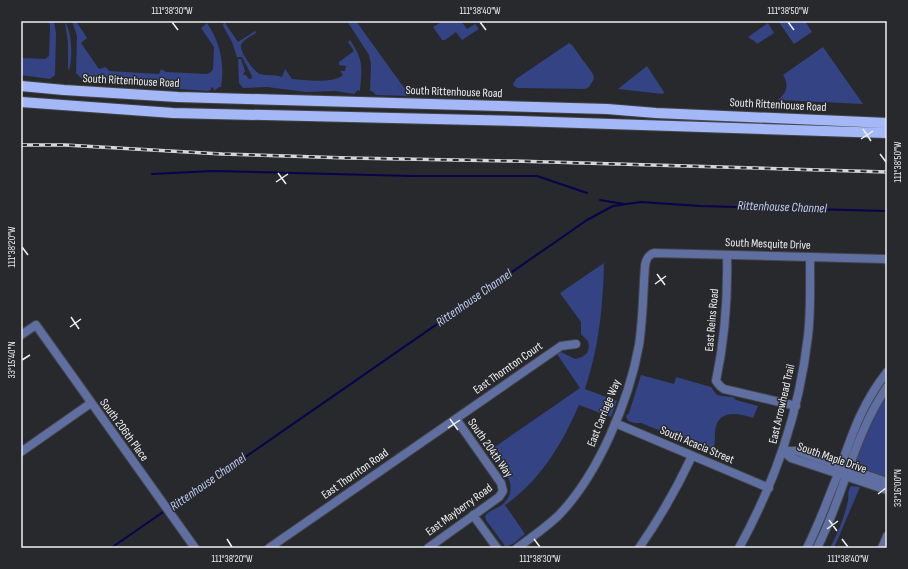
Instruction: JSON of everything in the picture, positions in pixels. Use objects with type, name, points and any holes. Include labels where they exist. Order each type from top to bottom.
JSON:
[{"type":"main road","name":"South Rittenhouse Road","points":[[21,86],[128,95],[604,109],[656,113],[887,123]]},
{"type":"main road","points":[[63,105],[64,90]]},
{"type":"main road","points":[[173,113],[185,107],[223,108],[231,99]]},
{"type":"main road","name":"South Rittenhouse Road","points":[[21,102],[173,113],[887,133]]},
{"type":"main road","points":[[315,116],[325,111],[357,111],[364,103]]},
{"type":"main road","points":[[604,109],[604,124]]},
{"type":"street","name":"South Mesquite Drive","points":[[649,255],[654,253],[887,260]]},
{"type":"street","name":"East Carriage Way","points":[[517,548],[545,528],[570,502],[600,455],[615,423],[630,382],[638,345],[643,313],[645,266],[646,259],[649,255]]},
{"type":"street","name":"East Reins Road","points":[[727,255],[726,321],[722,354],[716,381],[724,389],[796,406]]},
{"type":"street","name":"East Arrowhead Trail","points":[[739,548],[754,521],[769,488],[783,451],[796,406],[808,334],[810,257]]},
{"type":"street","name":"South 206th Place","points":[[21,335],[36,324],[195,548]]},
{"type":"street","name":"East Thornton Court","points":[[456,419],[561,346],[576,344]]},
{"type":"street","points":[[807,548],[815,532],[860,414],[887,372]]},
{"type":"street","points":[[817,548],[848,472],[867,420],[887,387]]},
{"type":"street","points":[[21,452],[91,403]]},
{"type":"street","name":"South 204th Way","points":[[456,419],[503,485],[503,491]]},
{"type":"street","name":"East Thornton Road","points":[[269,548],[456,419]]},
{"type":"street","name":"South Acacia Street","points":[[615,423],[769,488]]},
{"type":"street","name":"South Maple Drive","points":[[783,451],[791,458],[887,482]]},
{"type":"street","points":[[639,548],[659,520],[670,501],[692,456]]},
{"type":"street","name":"South Maple Drive","points":[[848,472],[887,490]]},
{"type":"street","name":"East Mayberry Road","points":[[428,548],[499,497],[503,491]]},
{"type":"street","points":[[474,515],[497,548]]},
{"type":"street","points":[[882,548],[887,536]]},
{"type":"shaded area","points":[[48,21],[54,21],[56,34],[55,75],[50,79],[21,75],[21,58],[45,59],[49,56],[50,25]]},
{"type":"shaded area","points":[[72,21],[76,21],[87,38],[81,43],[99,69],[106,67],[109,71],[159,74],[161,69],[166,72],[207,74],[211,72],[213,69],[214,47],[201,28],[207,23],[215,38],[222,62],[221,87],[214,91],[213,87],[208,91],[167,88],[128,81],[82,79],[76,73],[77,36]]},
{"type":"shaded area","points":[[224,21],[228,21],[225,23],[238,42],[255,31],[256,32],[243,41],[241,48],[251,66],[263,75],[282,77],[285,69],[292,79],[319,81],[339,78],[343,75],[340,71],[345,71],[346,66],[339,65],[339,62],[354,51],[348,42],[350,40],[358,53],[361,64],[360,91],[358,90],[354,94],[335,91],[306,92],[267,87],[243,88],[239,83],[238,59],[241,59],[245,71],[243,75],[246,75],[249,79],[251,79],[252,76],[242,57],[237,57],[232,42],[223,26]]},
{"type":"shaded area","points":[[347,21],[356,21],[410,96],[376,95],[370,91],[371,64],[369,55]]},
{"type":"shaded area","points":[[443,21],[461,21],[467,29],[475,24],[479,29],[462,40],[456,32],[445,40],[442,40],[433,27]]},
{"type":"shaded area","points":[[778,21],[805,21],[812,32],[794,44]]},
{"type":"shaded area","points":[[65,22],[69,32],[71,46],[69,70],[68,43]]},
{"type":"shaded area","points":[[768,23],[774,33],[757,44],[748,37]]},
{"type":"shaded area","points":[[569,43],[593,74],[594,79],[589,87],[585,89],[518,88],[514,86],[513,84],[516,79]]},
{"type":"shaded area","points":[[823,47],[863,104],[778,100],[786,88],[786,82],[783,75]]},
{"type":"shaded area","points":[[647,66],[664,92],[663,94],[618,89]]},
{"type":"shaded area","points":[[604,263],[603,295],[597,342],[585,389],[617,401],[611,417],[579,405],[565,434],[549,461],[529,485],[505,505],[525,534],[513,544],[505,546],[486,520],[485,516],[505,502],[511,489],[510,482],[503,469],[489,451],[580,388],[557,354],[561,352],[575,359],[582,357],[587,353],[589,347],[588,341],[581,334],[581,322],[560,293]]},
{"type":"shaded area","points":[[641,375],[674,384],[676,377],[711,387],[717,395],[733,397],[736,400],[758,406],[753,418],[730,414],[720,419],[715,431],[714,447],[712,449],[678,435],[676,437],[641,423],[628,421],[626,416],[629,413]]},
{"type":"shaded area","points":[[887,393],[887,479],[859,469],[856,463],[856,457],[873,417]]},
{"type":"shaded area","points":[[851,486],[860,487],[834,548],[830,548],[843,519],[848,501],[848,493]]},
{"type":"waterway","points":[[152,174],[213,171],[411,176],[537,176],[587,193]]},
{"type":"waterway","points":[[600,200],[624,204]]},
{"type":"waterway","name":"Rittenhouse Channel","points":[[170,508],[587,220],[613,206],[641,202],[700,206],[887,211]]},
{"type":"waterway","name":"Rittenhouse Channel","points":[[111,548],[166,510]]},
{"type":"railway","points":[[21,145],[65,145],[222,154],[348,158],[514,161],[887,172]]}]
